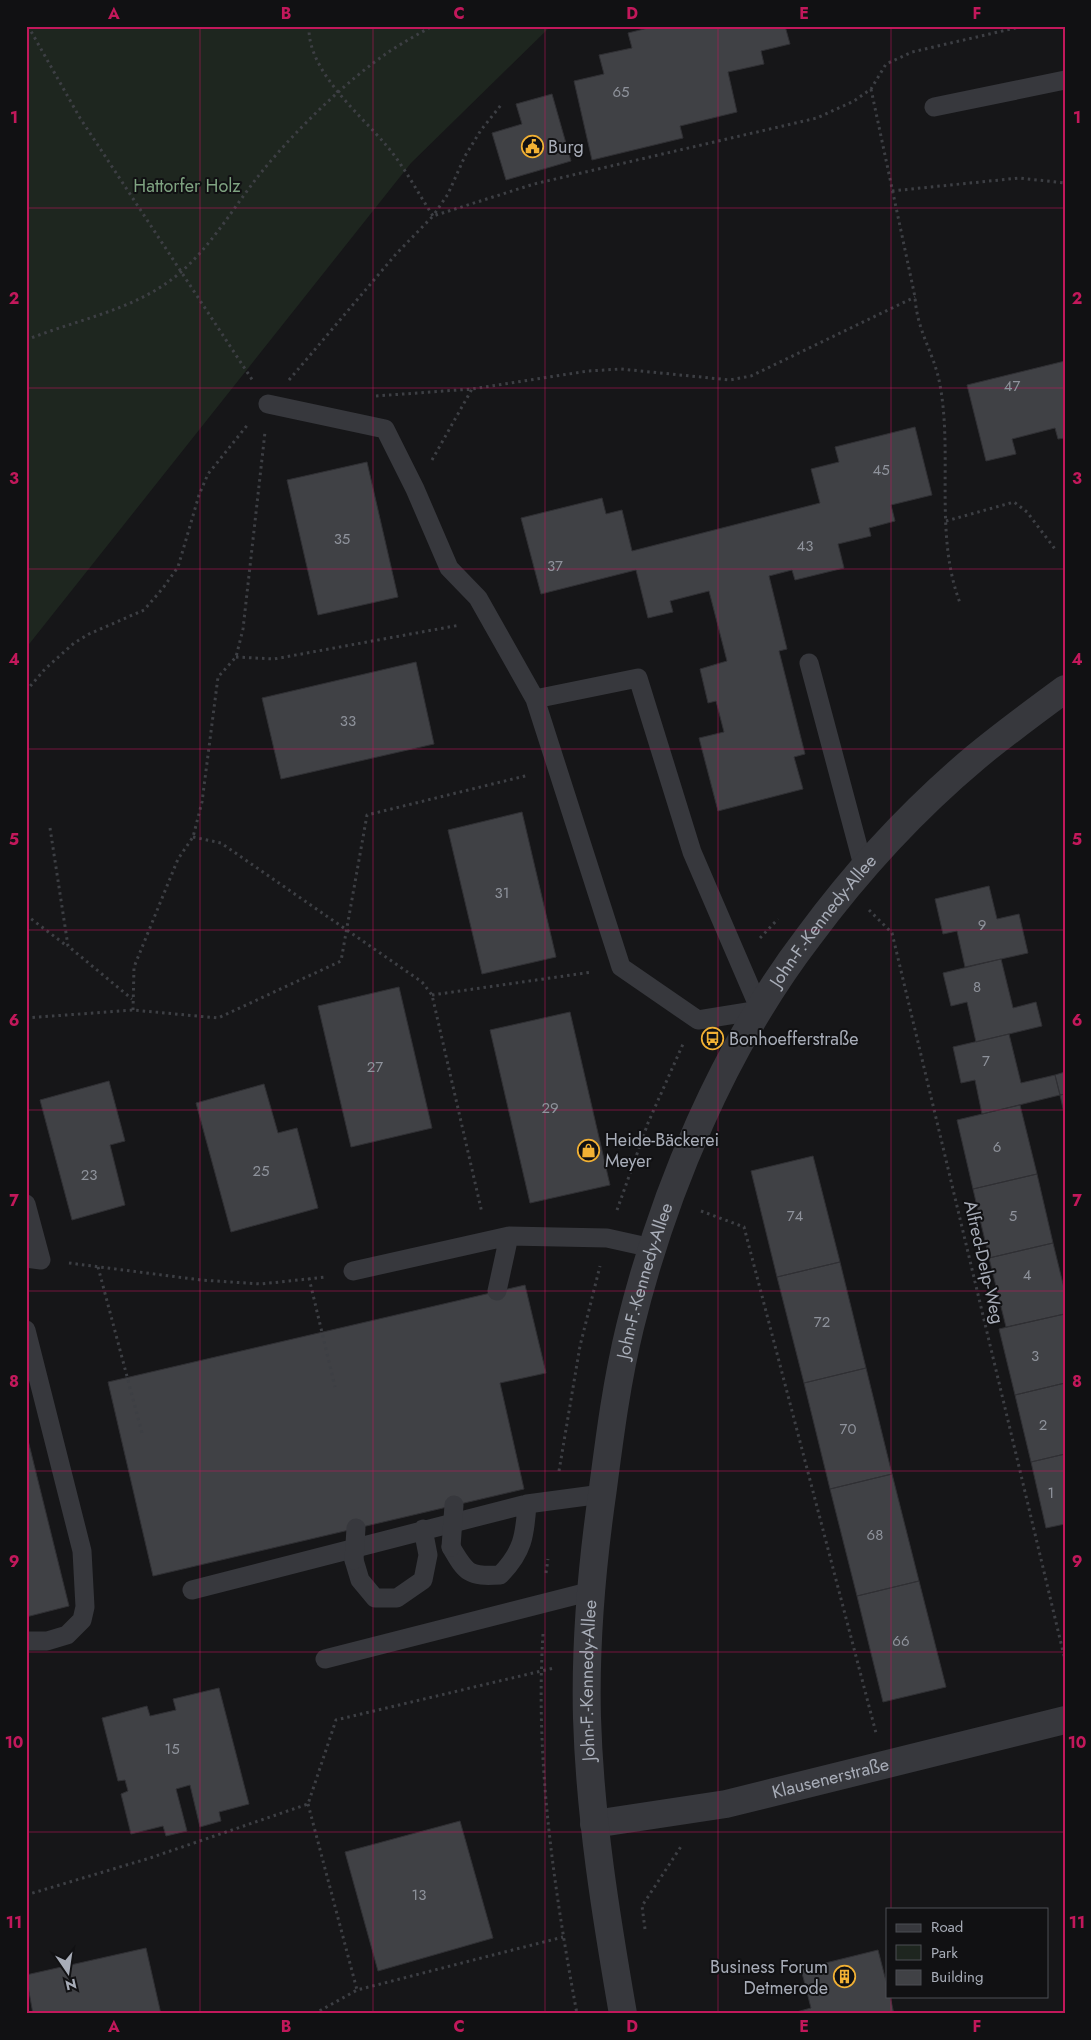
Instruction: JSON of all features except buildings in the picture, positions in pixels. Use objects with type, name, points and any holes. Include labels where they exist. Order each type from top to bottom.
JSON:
[{"type":"street","name":"John-F.-Kennedy-Allee","points":[[623,2014],[608,1929],[594,1824],[589,1769],[586,1660],[602,1494],[615,1401],[626,1346],[652,1248],[669,1199],[705,1114],[760,1010],[806,939],[855,878],[929,800],[976,757],[1065,688]]},
{"type":"street","name":"Klausenerstraße","points":[[594,1824],[726,1804],[1065,1720]]},
{"type":"lane","points":[[934,107],[1065,80]]},
{"type":"lane","points":[[268,404],[385,429],[415,490],[449,568],[478,598],[535,699],[621,967],[698,1020],[760,1010],[692,852],[638,678],[535,699]]},
{"type":"lane","points":[[809,663],[855,878]]},
{"type":"lane","points":[[26,1204],[33,1259]]},
{"type":"lane","points":[[497,1291],[509,1236]]},
{"type":"lane","points":[[353,1271],[509,1236],[607,1238],[652,1248]]},
{"type":"lane","points":[[26,1330],[82,1551],[85,1607],[82,1620],[67,1635],[47,1641],[26,1641]]},
{"type":"lane","points":[[192,1590],[526,1504],[602,1494]]},
{"type":"lane","points":[[454,1505],[451,1547],[464,1568],[480,1576],[500,1574],[515,1560],[525,1534],[526,1504]]},
{"type":"lane","points":[[356,1528],[354,1560],[360,1580],[375,1598],[397,1598],[423,1580],[428,1555],[423,1529]]},
{"type":"lane","points":[[325,1659],[592,1592]]},
{"type":"path","points":[[28,26],[80,118],[268,404],[243,630],[236,657],[218,677],[202,802],[193,837],[178,859],[134,967],[132,1010]]},
{"type":"path","points":[[309,26],[308,38],[326,76],[337,92],[388,147],[433,216],[448,194],[465,156],[481,130],[501,105]]},
{"type":"path","points":[[26,340],[115,310],[143,298],[180,272],[207,244],[264,168],[337,92],[390,51],[432,26]]},
{"type":"path","points":[[534,184],[817,118],[854,100],[871,89],[886,64],[912,52],[1024,26]]},
{"type":"path","points":[[871,89],[916,298],[918,326],[934,362],[940,384],[945,428],[946,521],[952,582],[960,603]]},
{"type":"path","points":[[892,191],[1019,178],[1065,183]]},
{"type":"path","points":[[375,396],[472,389],[588,371],[621,369],[730,380],[751,376],[916,298]]},
{"type":"path","points":[[415,490],[472,389]]},
{"type":"path","points":[[946,521],[1014,502],[1027,512],[1055,549]]},
{"type":"path","points":[[236,657],[274,659],[490,619]]},
{"type":"path","points":[[26,1018],[132,1010],[218,1018],[340,961],[367,815],[556,768]]},
{"type":"path","points":[[50,828],[68,946]]},
{"type":"path","points":[[193,837],[221,844],[422,982],[432,995],[488,1240]]},
{"type":"path","name":"Alfred-Delp-Weg","points":[[855,878],[892,933],[1065,1660]]},
{"type":"path","points":[[26,915],[68,946],[132,999]]},
{"type":"path","points":[[432,995],[621,967]]},
{"type":"path","points":[[669,1199],[744,1227],[884,1765]]},
{"type":"path","points":[[33,1259],[201,1280],[261,1284],[353,1271]]},
{"type":"path","points":[[98,1267],[142,1433]]},
{"type":"path","points":[[309,1278],[335,1388]]},
{"type":"path","points":[[357,1990],[308,1804],[336,1720],[586,1660]]},
{"type":"path","points":[[26,1895],[150,1858],[308,1804]]},
{"type":"path","points":[[646,1935],[642,1906],[687,1837]]},
{"type":"path","points":[[314,2014],[357,1990],[563,1937]]},
{"type":"green space","name":"Hattorfer Holz","points":[[26,26],[551,26],[411,163],[26,648]]},
{"type":"place","name":"Burg","points":[[532,147]]},
{"type":"place","name":"Bonhoefferstraße","points":[[713,1039]]},
{"type":"place","name":"Heide-Bäckerei Meyer","points":[[589,1150]]},
{"type":"place","name":"Business Forum Detmerode","points":[[844,1977]]}]
